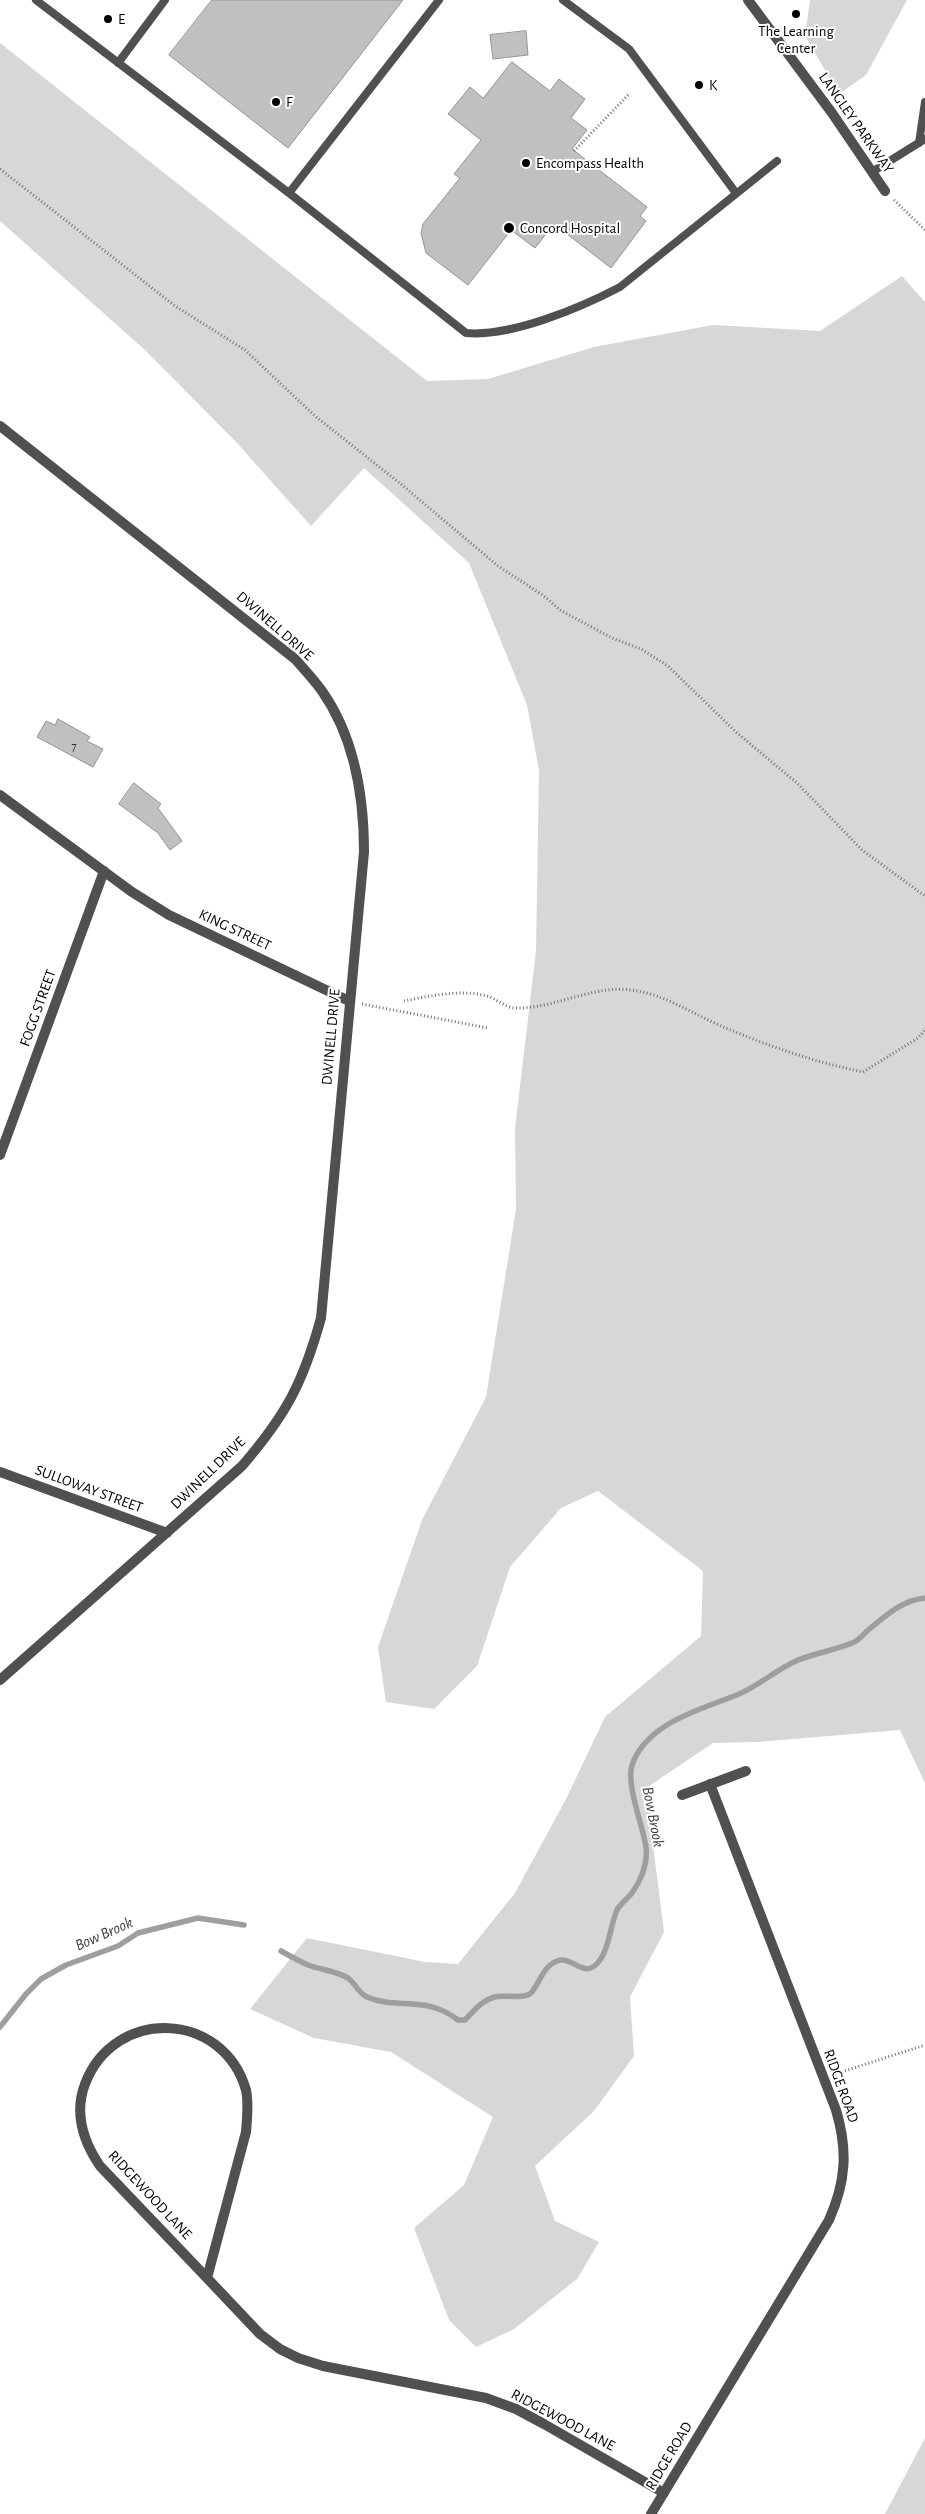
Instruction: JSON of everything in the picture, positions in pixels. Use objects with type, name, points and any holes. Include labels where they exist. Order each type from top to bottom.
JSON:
[{"type":"street","name":"LANGLEY PARKWAY","points":[[748,0],[832,112],[885,191]]},
{"type":"street","name":"DWINELL DRIVE","points":[[0,426],[295,659],[322,691],[341,729],[356,768],[364,810],[364,852],[321,1318],[310,1359],[293,1398],[270,1433],[242,1466],[0,1680]]},
{"type":"street","name":"KING STREET","points":[[0,795],[104,871],[169,915],[350,1001]]},
{"type":"street","name":"FOGG STREET","points":[[0,1156],[104,871]]},
{"type":"street","name":"SULLOWAY STREET","points":[[0,1472],[167,1533]]},
{"type":"street","points":[[682,1795],[746,1771]]},
{"type":"street","name":"RIDGE ROAD","points":[[651,2514],[836,2205],[841,2189],[846,2156],[841,2124],[710,1784]]},
{"type":"street","name":"RIDGEWOOD LANE","points":[[207,2278],[246,2132],[248,2111],[246,2091],[239,2072],[227,2055],[212,2042],[194,2032],[174,2028],[154,2028],[134,2033],[116,2042],[97,2061],[82,2091],[80,2111],[82,2131],[89,2150],[100,2166],[260,2334],[280,2349],[298,2358],[323,2366],[486,2398],[544,2424],[664,2493]]},
{"type":"lane","points":[[36,0],[289,193],[439,314],[466,333],[482,334],[504,331],[595,300],[620,287],[777,161]]},
{"type":"lane","points":[[118,63],[165,0]]},
{"type":"lane","points":[[289,193],[439,0]]},
{"type":"lane","points":[[563,0],[629,49],[736,193]]},
{"type":"lane","points":[[872,172],[922,141],[925,102]]},
{"type":"path","points":[[574,151],[630,93]]},
{"type":"path","points":[[0,170],[175,306],[245,350],[315,416],[402,485],[498,566],[544,596],[560,610],[612,638],[641,649],[668,666],[736,732],[797,783],[862,850],[925,896]]},
{"type":"path","points":[[885,191],[925,230]]},
{"type":"path","points":[[404,1001],[443,994],[487,996],[513,1008],[555,1004],[596,991],[631,990],[676,1002],[718,1024],[825,1064],[863,1072],[918,1038],[925,1030]]},
{"type":"path","points":[[350,1001],[488,1028]]},
{"type":"path","points":[[823,2078],[925,2045]]},
{"type":"shaded area","points":[[810,0],[907,0],[866,75],[839,94],[805,36]]},
{"type":"shaded area","points":[[0,43],[427,381],[488,379],[594,347],[713,325],[820,331],[902,276],[925,302],[925,1783],[900,1730],[758,1742],[713,1743],[649,1786],[653,1845],[664,1932],[630,1997],[634,2056],[594,2111],[535,2166],[555,2221],[599,2242],[577,2279],[514,2329],[476,2347],[449,2320],[414,2228],[464,2185],[493,2117],[391,2052],[314,2038],[250,2009],[307,1938],[425,1962],[458,1964],[515,1893],[566,1799],[605,1717],[701,1636],[703,1571],[598,1491],[561,1508],[510,1567],[477,1666],[434,1709],[386,1702],[378,1647],[422,1520],[486,1397],[516,1209],[515,1128],[536,951],[539,771],[527,705],[469,563],[364,468],[311,526],[237,443],[145,350],[0,221]]},
{"type":"shaded area","points":[[925,2438],[925,2514],[885,2514]]},
{"type":"building","name":"F","points":[[212,0],[403,0],[288,148],[169,55]]},
{"type":"building","points":[[526,31],[528,55],[493,59],[490,35]]},
{"type":"building","name":"Encompass Health","points":[[512,62],[550,91],[559,79],[585,99],[571,118],[587,130],[572,149],[647,207],[640,216],[646,221],[611,268],[554,224],[535,248],[511,230],[468,285],[426,253],[421,233],[423,224],[460,178],[454,174],[481,140],[448,114],[470,87],[483,98]]},
{"type":"building","points":[[58,719],[90,737],[87,741],[103,749],[93,767],[37,737],[46,721],[55,725]]},
{"type":"building","points":[[134,783],[161,804],[158,808],[182,841],[170,850],[158,833],[119,804]]},
{"type":"waterway","name":"Bow Brook","points":[[281,1951],[308,1965],[348,1978],[367,1997],[390,2003],[423,2005],[435,2008],[446,2012],[458,2020],[465,2020],[481,2004],[494,1997],[528,1995],[548,1967],[557,1961],[569,1961],[589,1969],[600,1960],[606,1949],[617,1910],[632,1893],[645,1865],[646,1847],[631,1783],[632,1765],[639,1750],[650,1738],[678,1719],[739,1694],[798,1660],[854,1642],[894,1610],[909,1602],[925,1598]]},
{"type":"waterway","name":"Bow Brook","points":[[0,2027],[26,1994],[41,1979],[66,1965],[118,1946],[138,1933],[198,1918],[244,1925]]},
{"type":"place","name":"The Learning Center","points":[[796,14]]},
{"type":"place","name":"E","points":[[108,19]]},
{"type":"place","name":"K","points":[[699,85]]},
{"type":"place","name":"F","points":[[276,102]]},
{"type":"place","name":"Encompass Health","points":[[526,163]]},
{"type":"place","name":"Concord Hospital","points":[[509,228]]}]
